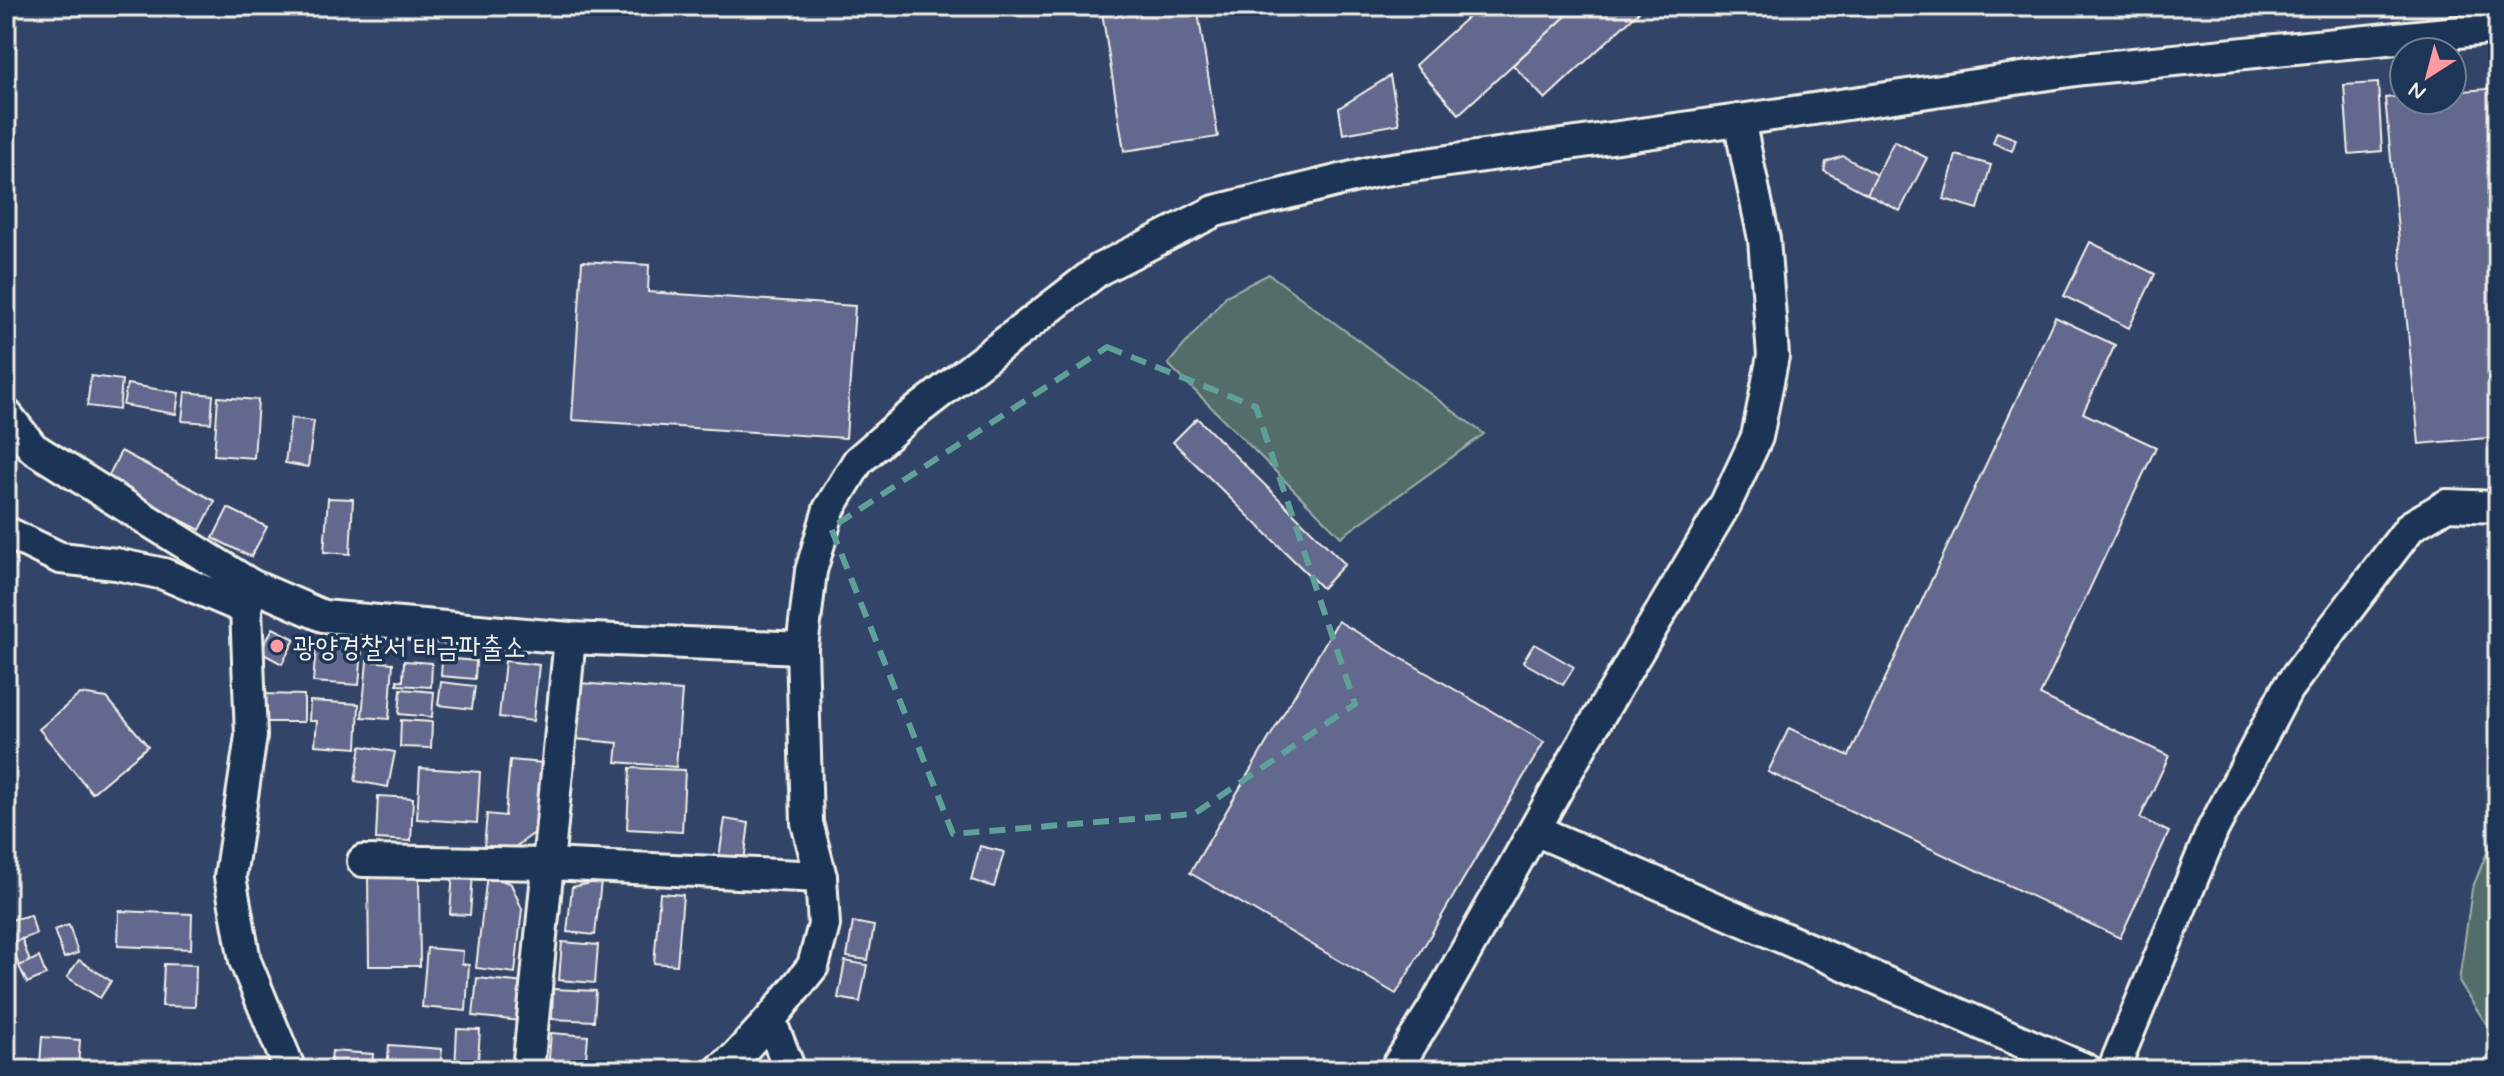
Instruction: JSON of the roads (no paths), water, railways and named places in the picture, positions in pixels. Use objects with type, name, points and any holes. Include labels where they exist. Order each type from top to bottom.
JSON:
[{"type":"street","points":[[720,1070],[770,1020],[813,966],[824,925],[821,877],[807,823],[802,648],[811,571],[829,509],[858,461],[905,420],[1100,269],[1215,211],[1377,171],[2083,69],[2498,28]]},
{"type":"street","points":[[1395,1070],[1726,503],[1757,437],[1773,356],[1764,239],[1739,120]]},
{"type":"street","points":[[6,414],[33,448],[248,597]]},
{"type":"street","points":[[2113,1070],[2213,829],[2287,689],[2411,526],[2447,505],[2498,507]]},
{"type":"street","points":[[6,532],[60,558],[116,564],[164,574],[323,616],[570,638],[802,648]]},
{"type":"street","points":[[248,597],[251,736],[230,877],[245,961],[290,1070]]},
{"type":"street","points":[[528,1070],[570,638]]},
{"type":"street","points":[[1535,830],[2087,1070]]},
{"type":"street","points":[[363,861],[549,864],[821,877]]},
{"type":"street","points":[[770,1020],[790,1070]]},
{"type":"place","name":"광양경찰서 태금파출소","points":[[277,646]]}]
